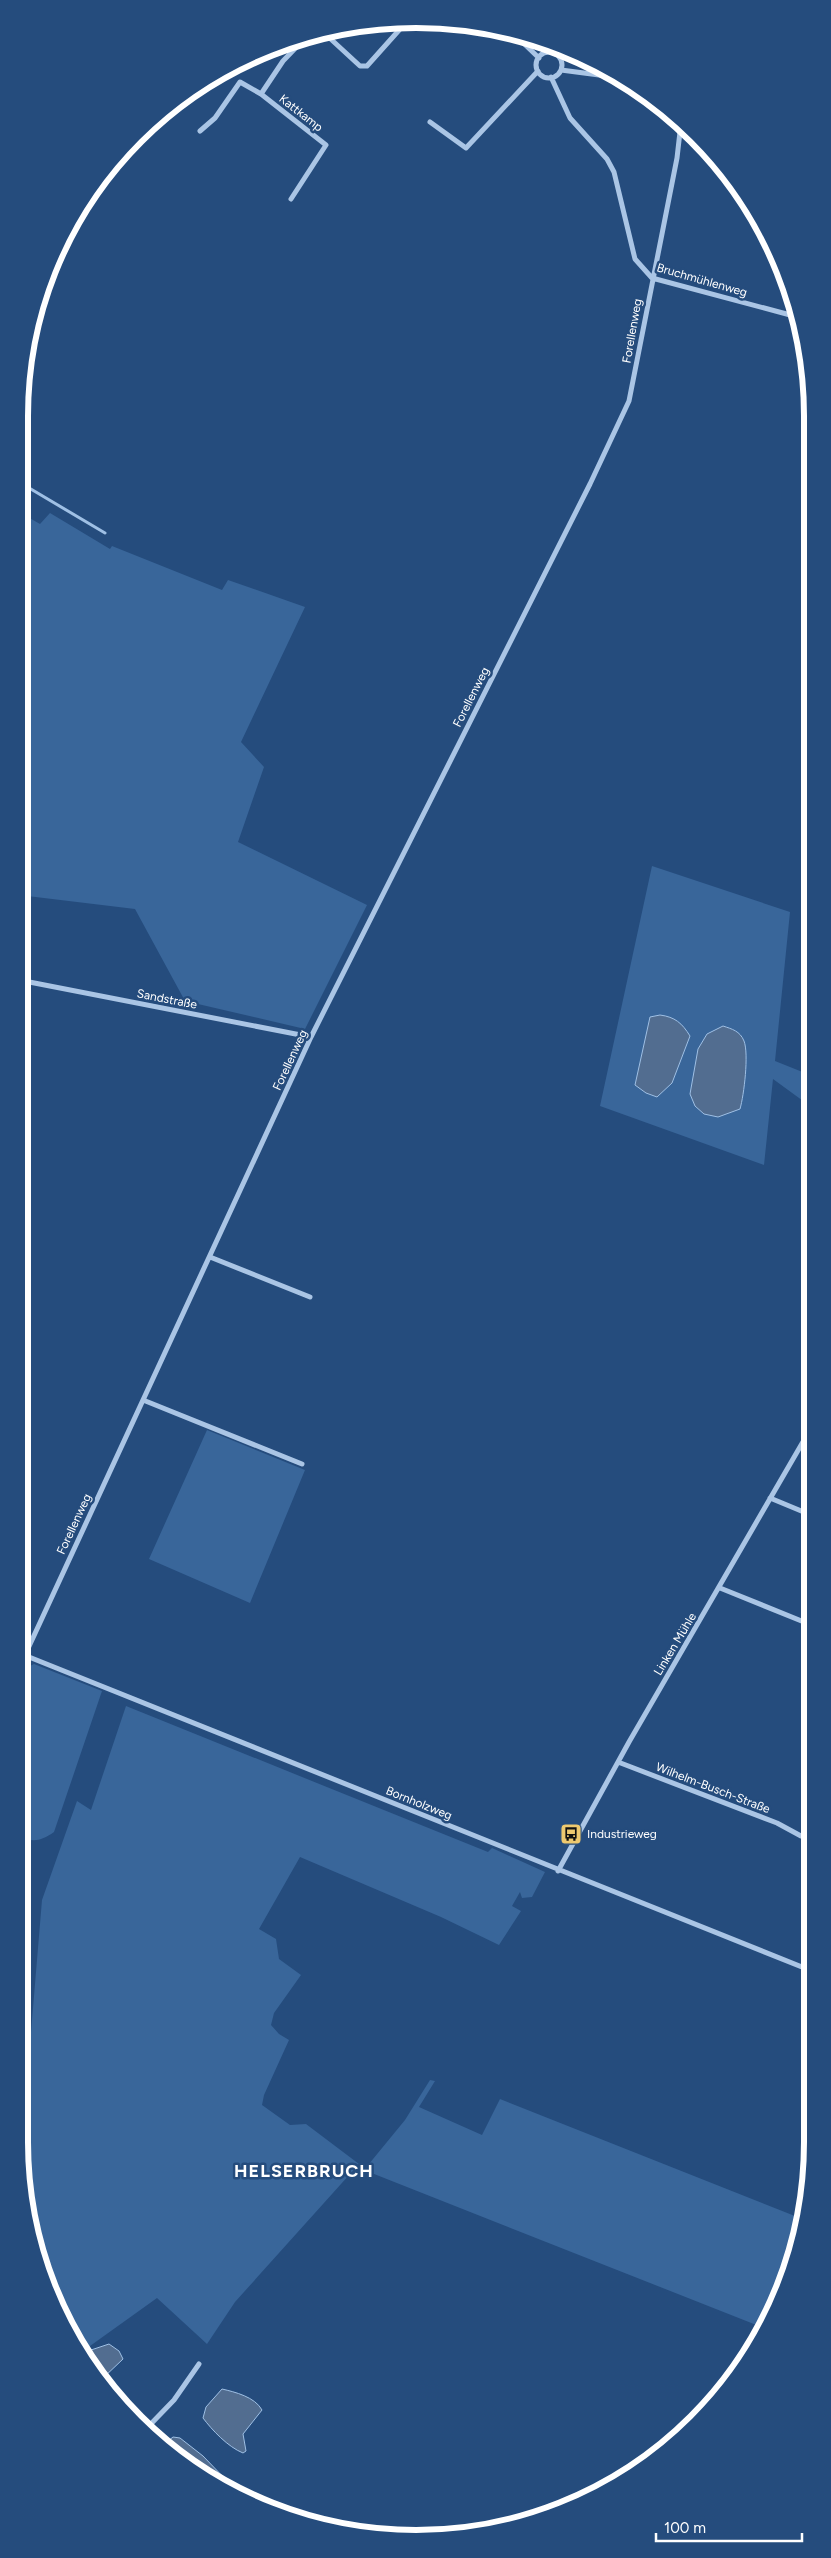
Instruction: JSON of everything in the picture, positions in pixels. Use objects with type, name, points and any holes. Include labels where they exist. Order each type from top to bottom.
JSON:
[{"type":"street","points":[[329,38],[360,66],[367,66],[402,28]]},
{"type":"street","points":[[524,43],[539,58]]},
{"type":"street","name":"Kattkamp","points":[[261,94],[283,61],[298,46]]},
{"type":"street","points":[[550,52],[539,58],[536,64],[538,71],[544,76],[551,77],[561,70],[603,75]]},
{"type":"street","points":[[557,54],[562,61],[561,70]]},
{"type":"street","points":[[430,122],[466,148],[538,71]]},
{"type":"street","name":"Bruchmühlenweg","points":[[551,77],[570,118],[606,159],[614,172],[635,259],[652,278],[790,315]]},
{"type":"street","name":"Kattkamp","points":[[200,131],[215,118],[240,82],[261,94],[326,145],[291,199]]},
{"type":"street","name":"Forellenweg","points":[[28,1641],[210,1257],[311,1037],[621,420],[629,401],[677,158],[680,132]]},
{"type":"street","name":"Sandstraße","points":[[28,982],[311,1037]]},
{"type":"street","points":[[210,1257],[310,1297]]},
{"type":"street","points":[[143,1400],[302,1464]]},
{"type":"street","name":"Linken Mühle","points":[[558,1870],[618,1762],[804,1440]]},
{"type":"street","points":[[770,1498],[804,1512]]},
{"type":"street","points":[[720,1588],[804,1622]]},
{"type":"street","name":"Bornholzweg","points":[[28,1656],[804,1968]]},
{"type":"street","name":"Wilhelm-Busch-Straße","points":[[618,1762],[777,1824],[800,1836]]},
{"type":"street","points":[[150,2425],[174,2400],[199,2364]]},
{"type":"shaded area","points":[[50,513],[110,549],[112,546],[222,590],[228,580],[305,607],[241,742],[264,767],[238,842],[367,905],[305,1029],[185,1001],[135,909],[28,896],[28,517],[40,524]]},
{"type":"shaded area","points":[[652,866],[790,912],[775,1061],[804,1073],[804,1102],[773,1079],[764,1165],[600,1106]]},
{"type":"shaded area","points":[[660,1015],[678,1021],[690,1036],[672,1083],[657,1097],[646,1093],[635,1085],[650,1017]]},
{"type":"shaded area","points":[[723,1026],[735,1031],[744,1041],[746,1065],[740,1109],[718,1117],[704,1114],[695,1106],[690,1094],[698,1049],[707,1034]]},
{"type":"shaded area","points":[[207,1430],[305,1470],[250,1603],[149,1559]]},
{"type":"shaded area","points":[[34,1664],[102,1691],[54,1832],[41,1839],[33,1840],[28,1840],[28,1667]]},
{"type":"shaded area","points":[[126,1706],[488,1852],[492,1848],[545,1872],[532,1897],[522,1898],[520,1892],[512,1906],[521,1911],[499,1945],[441,1917],[300,1857],[259,1929],[276,1939],[279,1959],[301,1975],[274,2013],[271,2025],[279,2034],[289,2040],[264,2095],[262,2105],[290,2125],[306,2124],[359,2164],[235,2302],[207,2344],[157,2298],[90,2346],[86,2347],[57,2291],[48,2267],[35,2218],[28,2168],[28,2058],[42,1900],[77,1801],[91,1810]]},
{"type":"shaded area","points":[[430,2080],[435,2081],[419,2107],[482,2135],[500,2099],[796,2217],[783,2267],[757,2325],[364,2170],[405,2120]]},
{"type":"shaded area","points":[[109,2344],[119,2351],[123,2359],[106,2376],[88,2351]]},
{"type":"shaded area","points":[[222,2389],[250,2398],[262,2410],[243,2434],[246,2451],[243,2453],[226,2442],[203,2418],[206,2407]]},
{"type":"shaded area","points":[[173,2437],[180,2438],[203,2456],[229,2483],[200,2465],[168,2441]]},
{"type":"waterway","points":[[28,487],[105,533]]},
{"type":"place","name":"Industrieweg","points":[[571,1834]]},
{"type":"district","name":"HELSERBRUCH","points":[[304,2171]]}]
